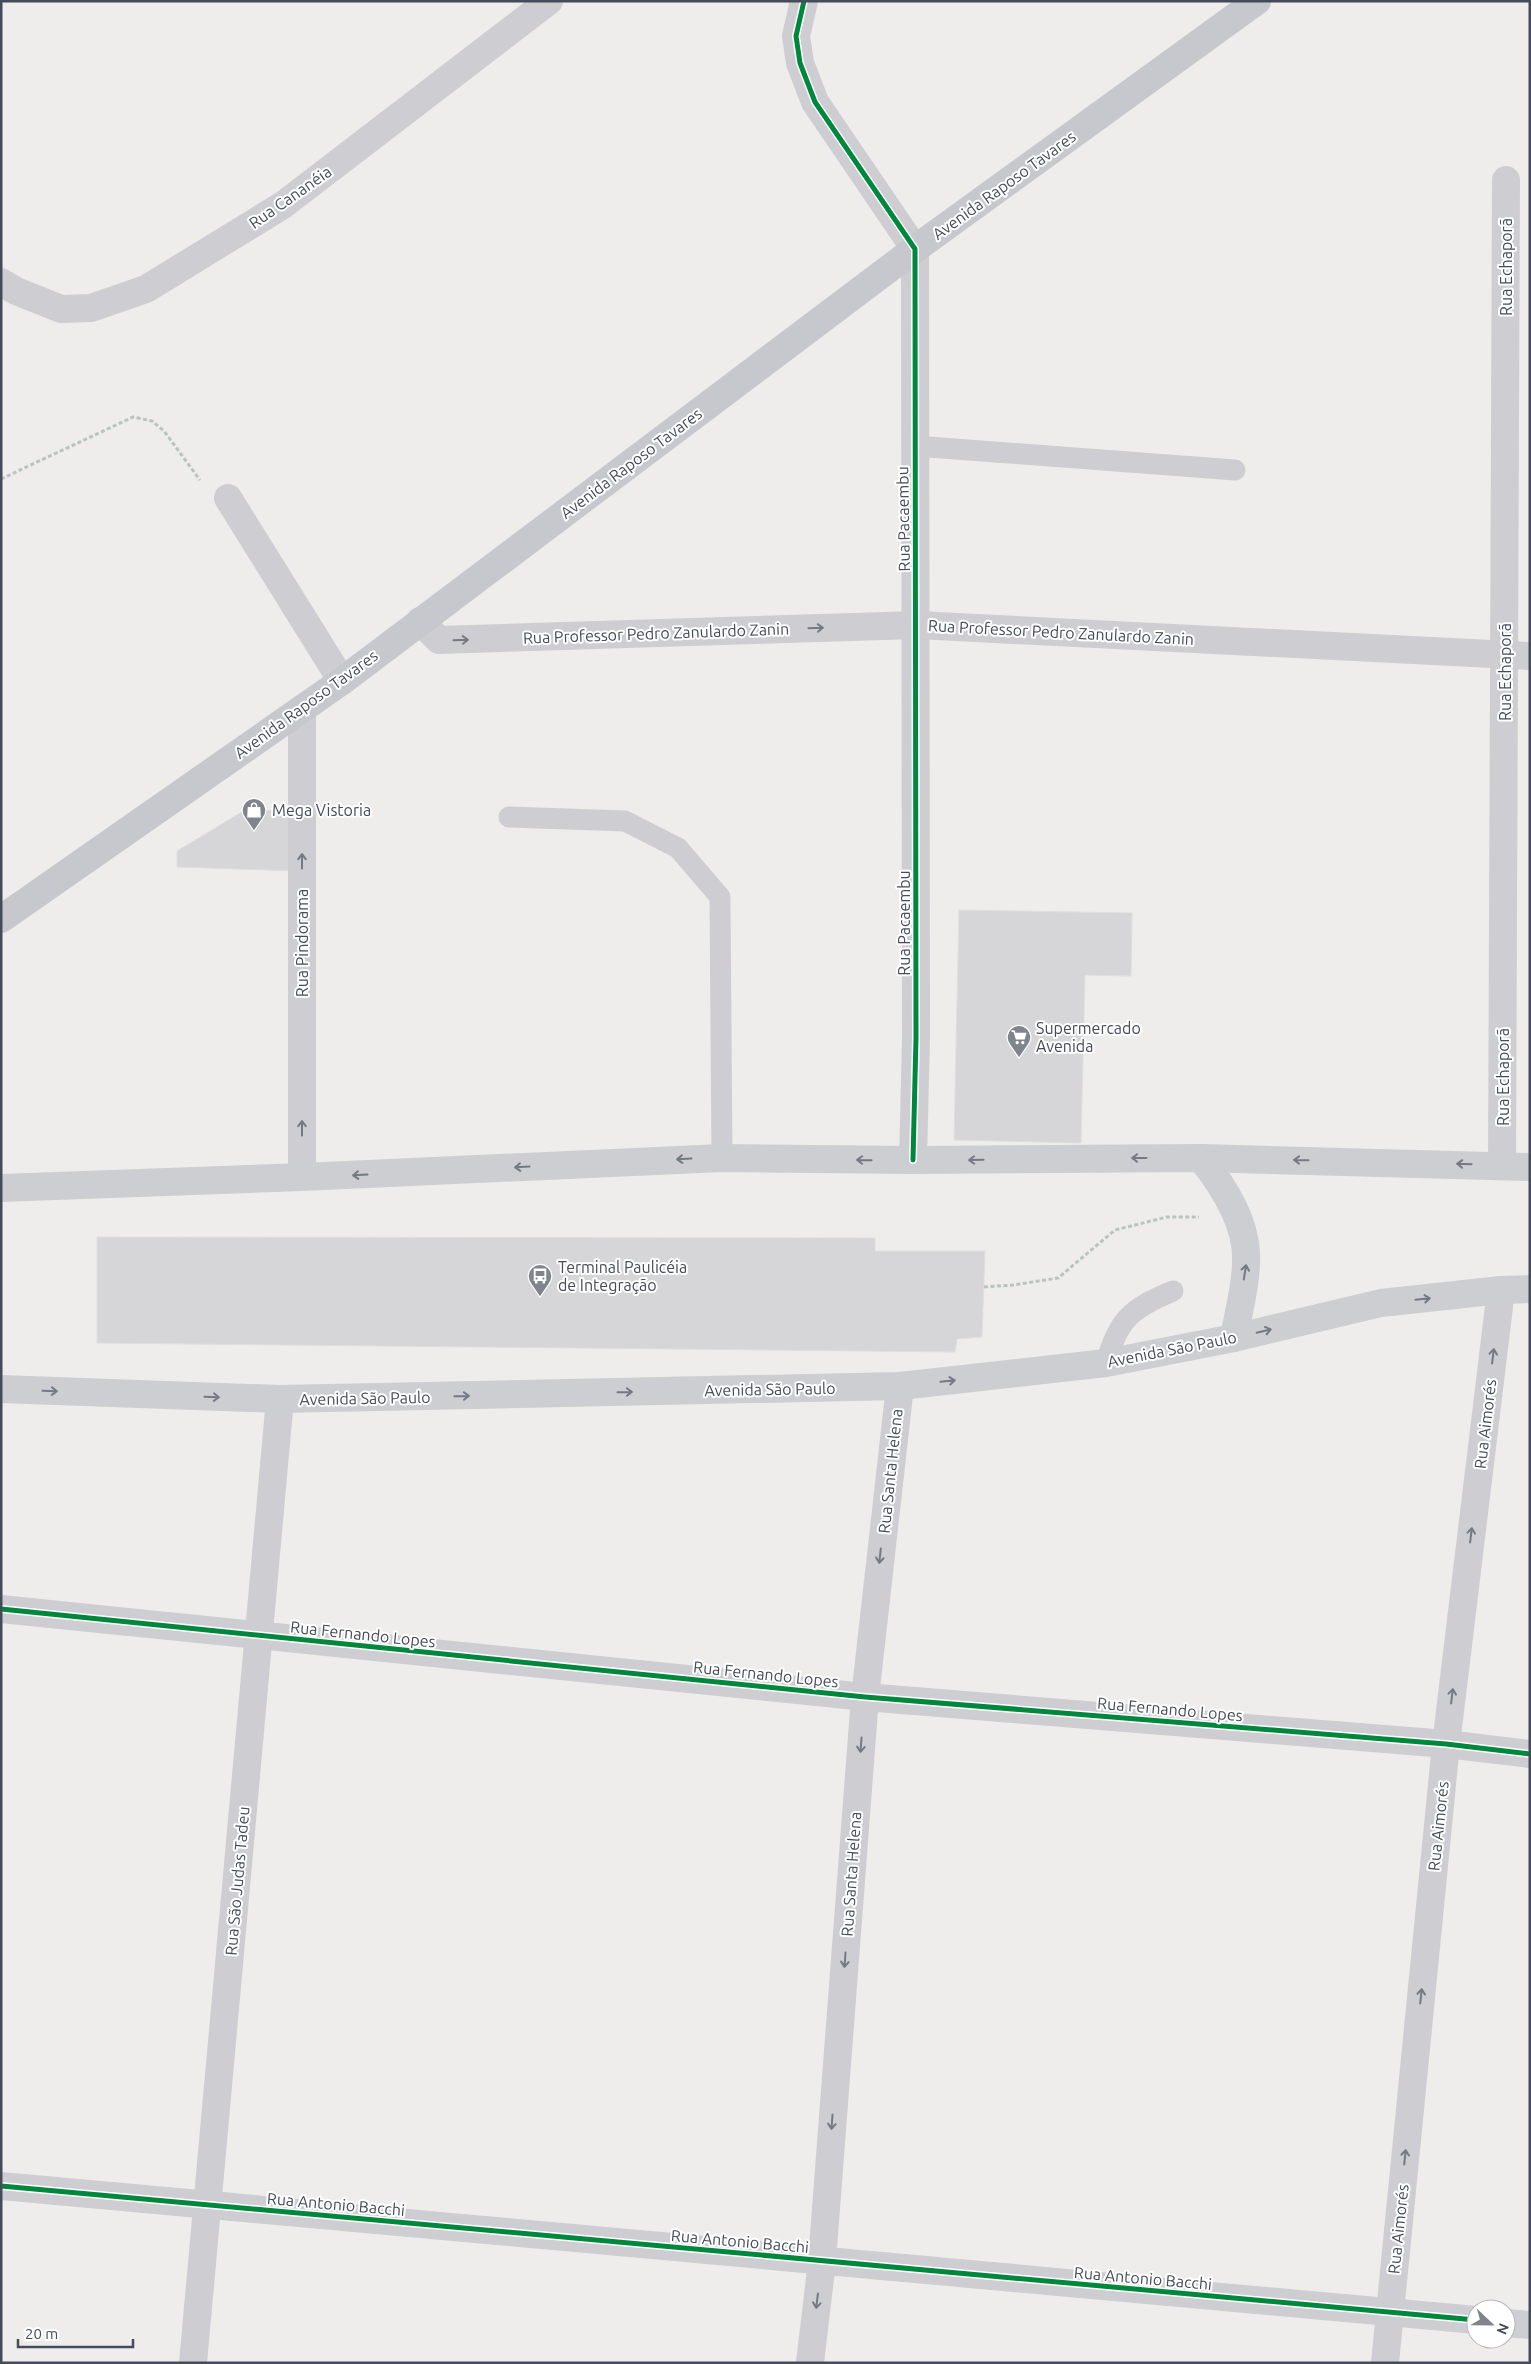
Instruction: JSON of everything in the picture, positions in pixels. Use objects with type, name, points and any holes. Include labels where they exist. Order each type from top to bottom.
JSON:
[{"type":"main road","name":"Avenida Raposo Tavares","points":[[1,919],[342,680],[916,249],[1257,1]]},
{"type":"main road","points":[[1,1188],[302,1177],[722,1158],[913,1160],[1201,1158],[1530,1167]]},
{"type":"main road","points":[[1201,1158],[1227,1195],[1237,1216],[1243,1238],[1246,1261],[1234,1338]]},
{"type":"main road","name":"Avenida São Paulo","points":[[1,1389],[280,1400],[900,1386],[1106,1362],[1234,1338],[1380,1303],[1500,1290],[1530,1289]]},
{"type":"street","name":"Rua Cananéia","points":[[1,282],[16,291],[61,309],[91,308],[146,289],[282,205],[549,1]]},
{"type":"street","points":[[804,1],[796,36],[800,63],[816,102],[916,249]]},
{"type":"street","name":"Rua Echaporã","points":[[1502,1165],[1518,655],[1506,180]]},
{"type":"street","name":"Rua Pacaembu","points":[[913,1160],[916,1038],[916,249]]},
{"type":"street","points":[[228,498],[342,680]]},
{"type":"street","name":"Rua Professor Pedro Zanulardo Zanin","points":[[420,621],[439,640],[917,625],[1518,655]]},
{"type":"street","name":"Rua Pindorama","points":[[302,708],[302,1177]]},
{"type":"street","name":"Rua Aimorés","points":[[1385,2363],[1446,1744],[1500,1290]]},
{"type":"street","name":"Rua Santa Helena","points":[[810,2363],[822,2261],[865,1697],[900,1386]]},
{"type":"street","name":"Rua São Judas Tadeu","points":[[194,2363],[280,1400]]},
{"type":"street","name":"Rua Fernando Lopes","points":[[1,1609],[865,1697],[1446,1744],[1530,1754]]},
{"type":"street","name":"Rua Antonio Bacchi","points":[[1,2186],[1466,2319]]},
{"type":"street","points":[[1516,2324],[1530,2325]]},
{"type":"lane","name":"Rua Pacaembu","points":[[915,446],[1234,470]]},
{"type":"lane","points":[[510,817],[625,821],[678,848],[720,897],[722,1158]]},
{"type":"lane","points":[[1106,1362],[1111,1343],[1128,1314],[1146,1302],[1172,1291]]},
{"type":"path","points":[[1,479],[133,417],[152,421],[164,431],[204,486],[228,498]]},
{"type":"path","points":[[984,1287],[1013,1285],[1058,1278],[1115,1230],[1167,1217],[1237,1216]]},
{"type":"building","name":"Mega Vistoria","points":[[245,810],[298,811],[296,871],[177,867],[177,851]]},
{"type":"building","name":"Supermercado Avenida","points":[[959,910],[1132,913],[1131,976],[1085,975],[1081,1143],[954,1140]]},
{"type":"building","name":"Terminal Paulicéia de Integração","points":[[97,1237],[875,1238],[875,1251],[985,1251],[982,1337],[957,1339],[955,1352],[97,1343]]},
{"type":"cycle path","points":[[804,1],[796,36],[800,63],[815,102],[915,249],[916,1038],[913,1160]]},
{"type":"cycle path","points":[[1,1609],[865,1697],[1446,1744],[1530,1754]]},
{"type":"cycle path","points":[[1,2186],[1466,2319]]},
{"type":"place","name":"Mega Vistoria","points":[[254,831]]},
{"type":"place","name":"Supermercado Avenida","points":[[1019,1058]]},
{"type":"place","name":"Terminal Paulicéia de Integração","points":[[540,1297]]}]
